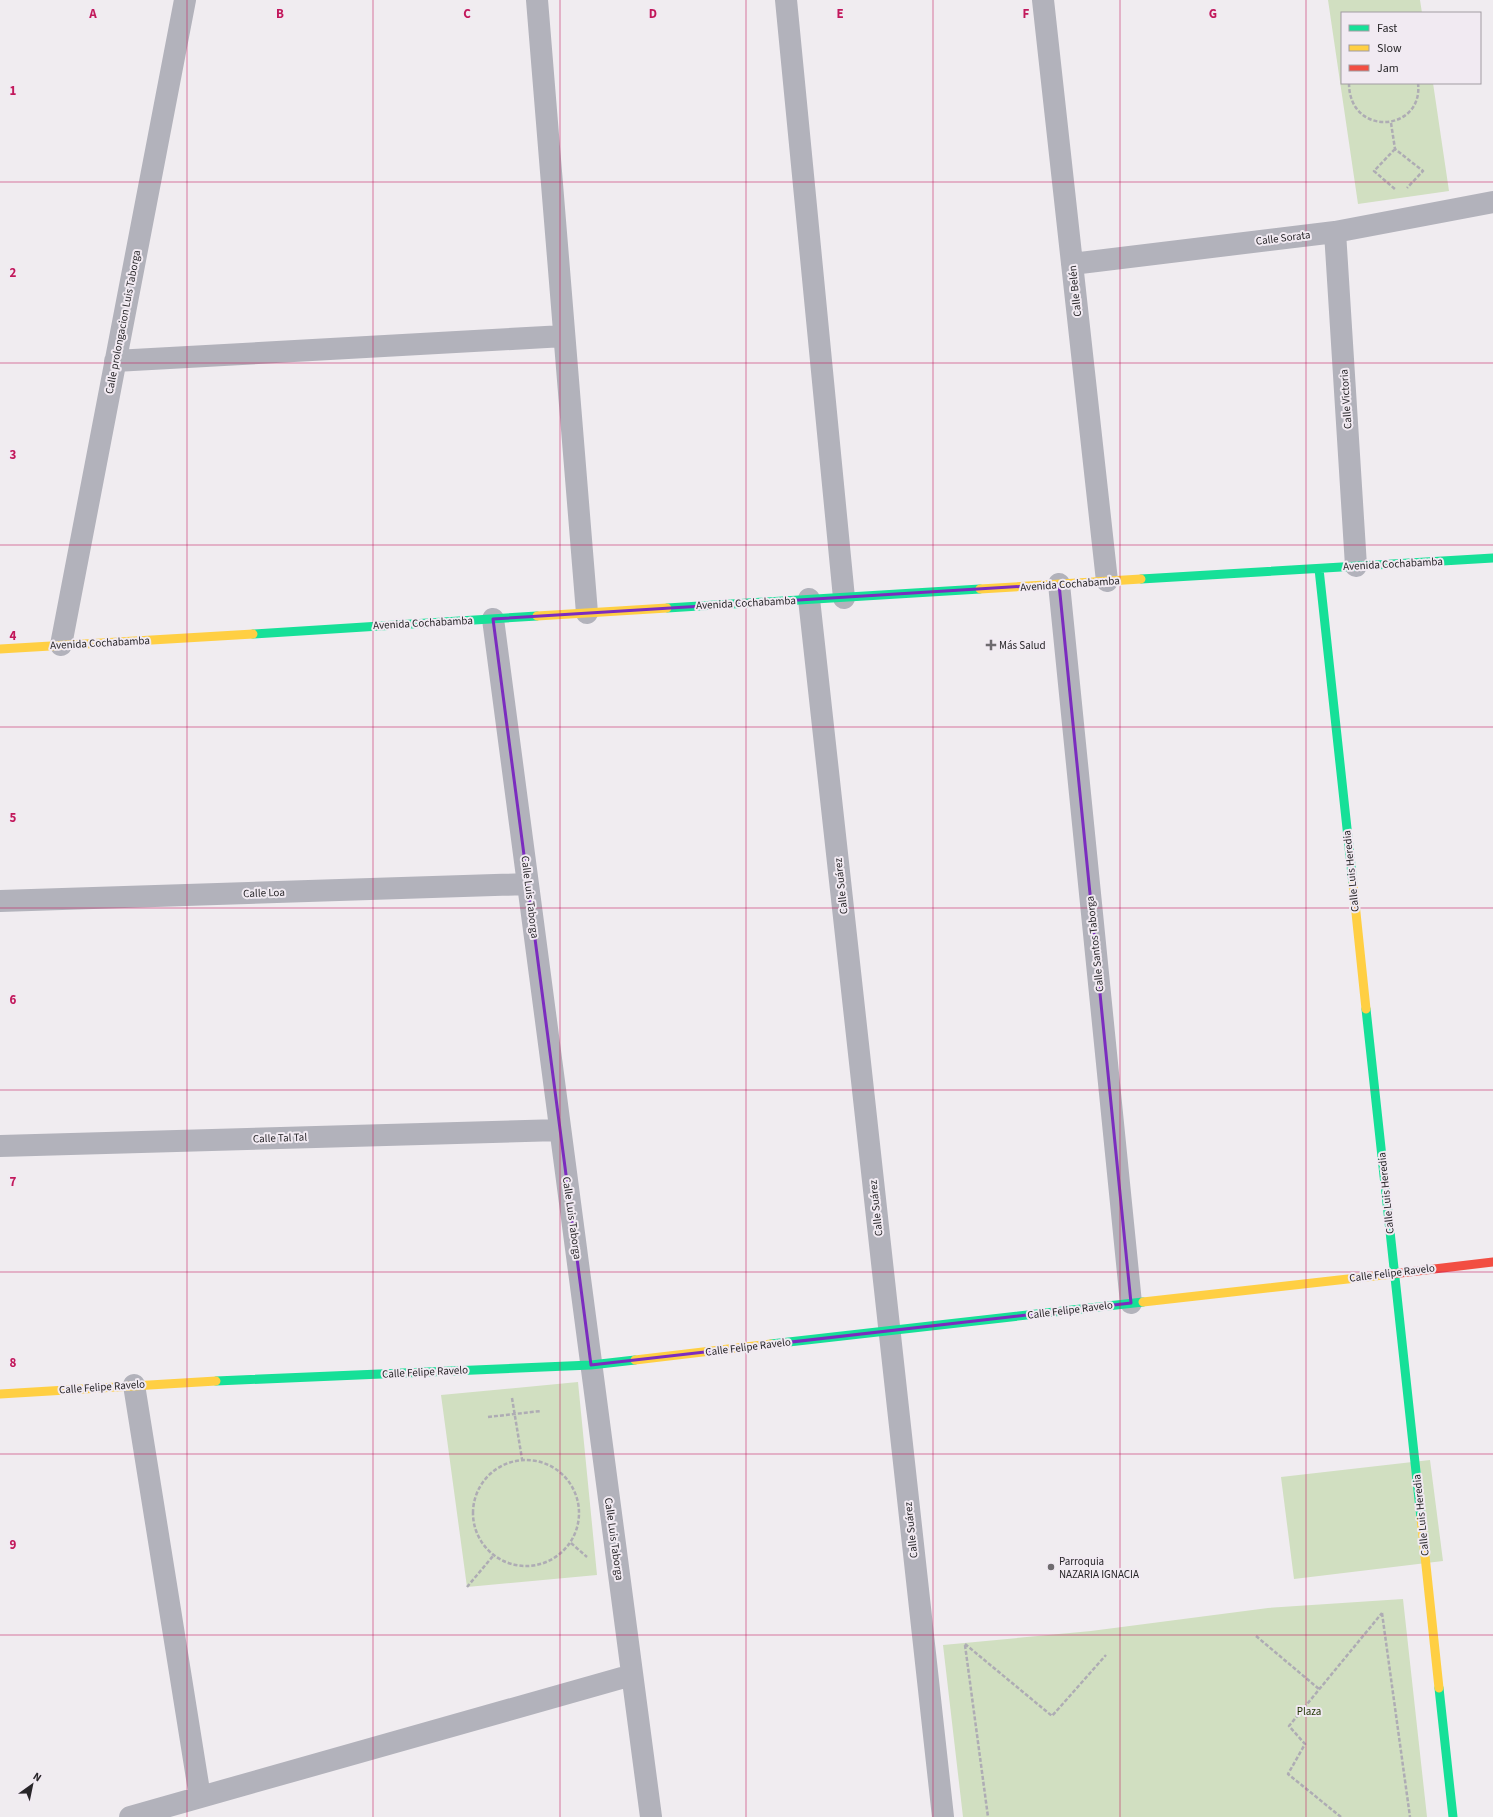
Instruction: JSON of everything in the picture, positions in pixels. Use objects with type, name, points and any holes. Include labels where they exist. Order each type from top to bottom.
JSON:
[{"type":"street","name":"Calle prolongacion Luis Taborga","points":[[61,645],[185,0]]},
{"type":"street","points":[[536,0],[587,613]]},
{"type":"street","points":[[786,0],[844,598]]},
{"type":"street","name":"Calle Belén","points":[[1043,0],[1107,581]]},
{"type":"street","name":"Calle Sorata","points":[[1072,264],[1335,232],[1493,202]]},
{"type":"street","name":"Calle Victoria","points":[[1335,232],[1356,566]]},
{"type":"street","points":[[115,360],[564,336]]},
{"type":"street","name":"Avenida Cochabamba","points":[[0,649],[1493,558]]},
{"type":"street","name":"Calle Luis Heredia","points":[[1319,569],[1453,1817]]},
{"type":"street","name":"Calle Santos Taborga","points":[[1059,584],[1131,1303]]},
{"type":"street","name":"Calle Suárez","points":[[809,599],[943,1817]]},
{"type":"street","name":"Calle Luis Taborga","points":[[493,619],[651,1817]]},
{"type":"street","name":"Calle Loa","points":[[0,901],[528,884]]},
{"type":"street","name":"Calle Tal Tal","points":[[0,1146],[560,1130]]},
{"type":"street","name":"Calle Felipe Ravelo","points":[[0,1394],[134,1385],[591,1365],[1493,1262]]},
{"type":"street","points":[[134,1385],[200,1797]]},
{"type":"street","points":[[130,1817],[632,1675]]},
{"type":"path","points":[[1349,84],[1349,94],[1352,104],[1368,120],[1379,123],[1390,122],[1402,118],[1411,111],[1417,100],[1418,84]]},
{"type":"path","points":[[1390,122],[1395,149],[1423,171],[1402,195]]},
{"type":"path","points":[[1395,149],[1374,171],[1402,195],[1407,219]]},
{"type":"path","points":[[508,1368],[522,1459]]},
{"type":"path","points":[[488,1417],[541,1411]]},
{"type":"path","points":[[522,1459],[539,1461],[555,1468],[568,1479],[576,1494],[580,1510],[578,1527],[571,1543],[563,1551],[544,1564],[528,1567],[510,1564],[493,1556],[481,1542],[473,1525],[472,1507],[478,1489],[489,1474],[504,1464],[522,1459]]},
{"type":"path","points":[[467,1587],[493,1556]]},
{"type":"path","points":[[1341,1817],[1288,1774],[1305,1744],[1289,1726],[1382,1613],[1410,1817]]},
{"type":"path","points":[[1256,1636],[1319,1689]]},
{"type":"path","points":[[988,1817],[965,1644],[1052,1716],[1106,1655]]},
{"type":"highlighted area","points":[[1059,584],[1131,1303],[591,1365],[493,619]]},
{"type":"green space","points":[[1328,0],[1420,0],[1422,12],[1341,12],[1341,84],[1433,84],[1449,191],[1358,204]]},
{"type":"green space","points":[[578,1382],[597,1575],[467,1587],[441,1395]]},
{"type":"green space","points":[[1430,1460],[1443,1561],[1294,1579],[1281,1477]]},
{"type":"green space","name":"Plaza","points":[[1403,1599],[1427,1817],[963,1817],[943,1645],[1091,1631],[1268,1608]]},
{"type":"traffic: fast","points":[[1141,579],[1493,558]]},
{"type":"traffic: fast","points":[[1319,569],[1353,884]]},
{"type":"traffic: fast","points":[[667,608],[980,589]]},
{"type":"traffic: fast","points":[[253,634],[537,616]]},
{"type":"traffic: fast","points":[[1366,1009],[1421,1518]]},
{"type":"traffic: fast","points":[[771,1344],[1143,1302]]},
{"type":"traffic: fast","points":[[216,1381],[591,1365],[635,1360]]},
{"type":"traffic: fast","points":[[1439,1688],[1453,1817]]},
{"type":"traffic: slow","points":[[980,589],[1141,579]]},
{"type":"traffic: slow","points":[[537,616],[667,608]]},
{"type":"traffic: slow","points":[[0,649],[253,634]]},
{"type":"traffic: slow","points":[[1353,884],[1366,1009]]},
{"type":"traffic: slow","points":[[1143,1302],[1392,1274]]},
{"type":"traffic: slow","points":[[635,1360],[771,1344]]},
{"type":"traffic: slow","points":[[0,1394],[216,1381]]},
{"type":"traffic: slow","points":[[1421,1518],[1439,1688]]},
{"type":"traffic: jam","points":[[1392,1274],[1493,1262]]},
{"type":"place","name":"Más Salud","points":[[991,645]]},
{"type":"place","name":"Parroquia NAZARIA IGNACIA","points":[[1051,1567]]}]
